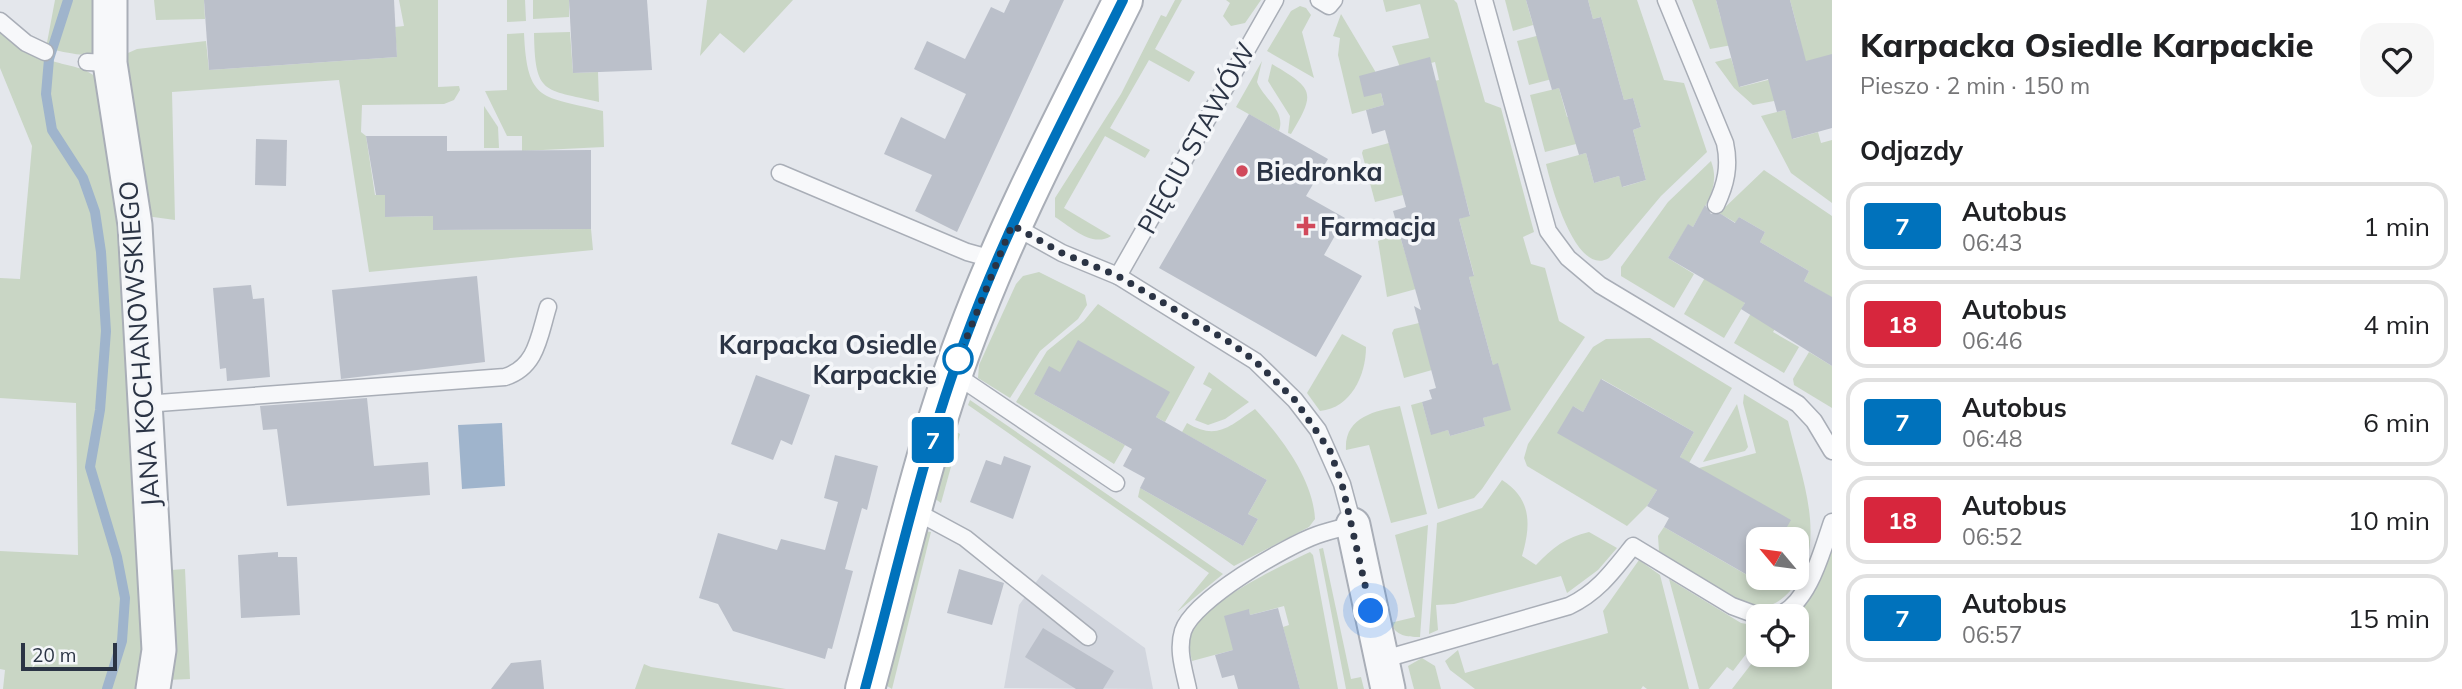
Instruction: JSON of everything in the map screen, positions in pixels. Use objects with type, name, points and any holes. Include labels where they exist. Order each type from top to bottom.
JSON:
[{"type":"street","name":"JANA KOCHANOWSKIEGO","points":[[110,0],[98,62],[135,225],[159,650],[153,689]]},
{"type":"street","points":[[865,689],[953,373],[996,260],[1123,0]]},
{"type":"street","points":[[1353,525],[1385,675]]},
{"type":"lane","name":"PIĘCIU STAWÓW","points":[[1118,276],[1275,0]]},
{"type":"lane","points":[[1319,0],[1329,6],[1334,0]]},
{"type":"lane","points":[[1484,0],[1542,212],[1556,245],[1582,272],[1600,285],[1798,404],[1814,421],[1832,451]]},
{"type":"lane","points":[[1666,0],[1725,143],[1729,159],[1727,177],[1716,205]]},
{"type":"lane","points":[[0,22],[26,43],[45,52]]},
{"type":"lane","points":[[780,173],[967,252],[996,260]]},
{"type":"lane","points":[[1012,225],[1062,253],[1118,276],[1231,343],[1255,361],[1295,400],[1330,451],[1353,525],[1314,536],[1236,580],[1193,614],[1181,642],[1188,689]]},
{"type":"lane","points":[[145,404],[505,377],[519,373],[530,363],[548,307]]},
{"type":"lane","points":[[953,373],[1116,483]]},
{"type":"lane","points":[[913,510],[965,538],[1088,637]]},
{"type":"lane","points":[[1792,604],[1804,589],[1832,522]]},
{"type":"lane","points":[[1385,675],[1569,606],[1589,596],[1604,583],[1633,546],[1732,607],[1746,612]]},
{"type":"shaded area","points":[[1042,574],[1145,648],[1153,689],[1004,688],[1019,605]]},
{"type":"green space","points":[[55,0],[99,0],[98,34],[94,51],[79,54],[46,48]]},
{"type":"green space","points":[[154,0],[204,0],[205,19],[156,20]]},
{"type":"green space","points":[[399,0],[438,0],[438,87],[459,86],[460,90],[454,100],[444,104],[362,105],[361,132],[366,136],[375,195],[385,195],[385,217],[433,216],[434,230],[591,229],[593,250],[369,272],[339,80],[172,92],[175,220],[146,216],[122,63],[128,53],[137,49],[206,41],[209,70],[397,57],[395,27],[404,26]]},
{"type":"green space","points":[[507,0],[525,0],[526,21],[507,22]]},
{"type":"green space","points":[[533,0],[569,0],[569,17],[533,19]]},
{"type":"green space","points":[[707,0],[793,0],[744,53],[720,33],[700,56]]},
{"type":"green space","points":[[1175,0],[1182,0],[1155,49],[1195,72],[1189,82],[1149,60],[1110,128],[1150,150],[1145,158],[1105,136],[1064,208],[1111,236],[1096,240],[1089,238],[1055,217],[1055,198],[1121,94],[1161,15],[1166,17]]},
{"type":"green space","points":[[1226,0],[1261,0],[1245,23],[1231,26],[1223,16],[1230,3]]},
{"type":"green space","points":[[1383,0],[1454,0],[1457,3],[1485,102],[1501,108],[1534,232],[1523,237],[1531,264],[1545,268],[1559,321],[1585,337],[1482,489],[1474,498],[1438,509],[1411,405],[1422,402],[1431,434],[1448,430],[1450,436],[1485,426],[1483,418],[1510,409],[1498,364],[1493,365],[1469,277],[1474,275],[1459,219],[1470,215],[1434,81],[1439,80],[1435,62],[1401,70],[1392,46],[1429,38],[1420,4],[1386,12]]},
{"type":"green space","points":[[1505,0],[1526,0],[1533,25],[1513,31]]},
{"type":"green space","points":[[1588,0],[1637,0],[1664,80],[1684,83],[1707,152],[1661,196],[1609,258],[1597,261],[1586,255],[1567,226],[1546,164],[1586,153],[1594,183],[1619,176],[1623,187],[1646,180],[1633,130],[1641,127],[1633,98],[1624,100],[1601,17],[1593,19]]},
{"type":"green space","points":[[1692,0],[1716,0],[1721,19],[1732,17],[1732,45],[1710,49]]},
{"type":"green space","points":[[1790,0],[1832,0],[1832,55],[1801,63],[1798,30]]},
{"type":"green space","points":[[1300,6],[1306,8],[1311,15],[1302,32],[1314,78],[1267,51],[1291,11]]},
{"type":"green space","points":[[1341,14],[1375,71],[1384,105],[1352,114],[1338,55],[1340,38],[1333,36]]},
{"type":"green space","points":[[0,31],[36,54],[81,69],[97,78],[121,227],[149,643],[143,689],[3,689],[5,670],[0,669],[0,551],[78,555],[76,403],[0,398],[0,278],[20,279],[32,146],[0,68]]},
{"type":"green space","points":[[570,32],[573,73],[598,72],[599,102],[554,91],[540,79],[534,33]]},
{"type":"green space","points":[[524,33],[529,73],[534,84],[542,93],[552,98],[603,111],[604,147],[522,151],[522,136],[507,136],[485,91],[507,90],[507,34]]},
{"type":"green space","points":[[1544,34],[1556,78],[1529,85],[1517,41]]},
{"type":"green space","points":[[1731,58],[1740,87],[1776,78],[1774,101],[1753,105],[1734,88],[1715,62]]},
{"type":"green space","points":[[1262,61],[1257,82],[1280,117],[1279,131],[1236,107]]},
{"type":"green space","points":[[1272,64],[1296,80],[1307,93],[1304,109],[1291,134],[1288,133],[1290,116],[1268,81]]},
{"type":"green space","points":[[1559,88],[1567,117],[1575,116],[1576,144],[1545,152],[1530,95]]},
{"type":"green space","points":[[484,106],[498,127],[499,148],[484,148]]},
{"type":"green space","points":[[1785,110],[1793,139],[1818,132],[1821,143],[1832,140],[1832,203],[1791,173],[1761,116]]},
{"type":"green space","points":[[1389,143],[1403,195],[1375,202],[1362,153],[1363,150]]},
{"type":"green space","points":[[1711,161],[1714,179],[1707,203],[1693,227],[1688,225],[1668,258],[1694,274],[1674,308],[1621,276],[1621,267],[1668,202]]},
{"type":"green space","points":[[1764,170],[1832,216],[1832,307],[1829,296],[1804,281],[1809,271],[1760,242],[1765,232],[1739,217],[1736,223],[1719,213]]},
{"type":"green space","points":[[1399,233],[1416,289],[1387,297],[1378,241]]},
{"type":"green space","points":[[1710,269],[1745,303],[1724,338],[1684,314]]},
{"type":"green space","points":[[1039,272],[1085,295],[1087,305],[1078,319],[1040,351],[1010,398],[978,378],[979,365],[1016,284],[1023,276]]},
{"type":"green space","points":[[1098,304],[1195,367],[1165,422],[1156,417],[1169,392],[1060,372],[1034,394],[1125,445],[1114,464],[1016,402],[1047,351],[1084,321]]},
{"type":"green space","points":[[1754,308],[1779,322],[1773,332],[1799,347],[1784,373],[1734,343]]},
{"type":"green space","points":[[1419,323],[1432,370],[1404,378],[1392,333],[1394,329]]},
{"type":"green space","points":[[1342,334],[1366,347],[1360,379],[1340,404],[1320,411],[1307,393]]},
{"type":"green space","points":[[1650,338],[1732,388],[1689,463],[1680,457],[1694,432],[1602,379],[1583,412],[1573,406],[1657,490],[1647,506],[1627,526],[1527,466],[1524,458],[1528,444],[1593,347],[1606,339]]},
{"type":"green space","points":[[1809,352],[1832,366],[1832,408],[1794,385],[1793,379]]},
{"type":"green space","points":[[1209,372],[1249,402],[1225,419],[1208,425],[1195,420],[1212,389],[1203,384]]},
{"type":"green space","points":[[1744,394],[1788,421],[1805,486],[1811,531],[1810,542],[1810,527],[1766,527],[1699,468],[1756,453],[1743,403]]},
{"type":"green space","points":[[970,400],[1223,574],[1177,612],[1209,573],[968,405]]},
{"type":"green space","points":[[1737,404],[1748,447],[1745,451],[1703,462]]},
{"type":"green space","points":[[1400,406],[1427,514],[1391,523],[1369,445],[1346,450],[1350,430],[1356,423],[1371,413]]},
{"type":"green space","points":[[1255,409],[1275,432],[1302,474],[1313,504],[1315,519],[1309,527],[1234,566],[1138,497],[1140,488],[1243,546],[1258,519],[1248,514],[1267,480],[1182,432],[1187,423],[1207,431],[1223,429]]},
{"type":"green space","points":[[953,430],[960,434],[941,503],[934,498]]},
{"type":"green space","points":[[1502,480],[1512,487],[1524,504],[1528,523],[1522,556],[1536,565],[1560,544],[1589,532],[1617,548],[1598,570],[1567,593],[1561,576],[1454,604],[1436,605],[1438,630],[1429,634],[1437,523],[1482,508]]},
{"type":"green space","points":[[1428,525],[1420,637],[1406,636],[1396,631],[1390,623],[1415,617],[1395,535]]},
{"type":"green space","points":[[1664,527],[1746,574],[1746,590],[1791,590],[1772,604],[1746,603],[1659,551],[1658,536]]},
{"type":"green space","points":[[924,531],[931,532],[892,689],[882,683]]},
{"type":"green space","points":[[1323,548],[1351,679],[1361,677],[1364,689],[1346,689],[1319,549]]},
{"type":"green space","points":[[1832,551],[1832,689],[1732,689],[1749,667],[1809,667],[1809,604],[1803,604],[1817,587]]},
{"type":"green space","points":[[1310,552],[1313,555],[1338,689],[1300,689],[1283,627],[1289,625],[1284,606],[1250,615],[1249,610],[1233,650],[1192,661],[1189,645],[1191,634],[1210,610],[1243,587]]},
{"type":"green space","points":[[1639,560],[1660,575],[1689,689],[1647,689],[1643,686],[1641,689],[1475,689],[1450,670],[1445,661],[1458,650],[1465,673],[1608,633],[1603,611]]},
{"type":"green space","points":[[185,569],[190,679],[166,680],[173,621],[171,570]]},
{"type":"green space","points":[[1669,579],[1746,624],[1746,654],[1733,671],[1727,667],[1709,689],[1699,689]]},
{"type":"green space","points":[[1422,658],[1435,666],[1441,689],[1414,689],[1408,666]]},
{"type":"green space","points":[[644,664],[651,667],[786,689],[635,689]]},
{"type":"water","points":[[502,423],[505,486],[462,489],[458,425]]},
{"type":"building","points":[[204,0],[394,0],[397,57],[209,70]]},
{"type":"building","points":[[569,0],[647,0],[652,70],[573,73]]},
{"type":"building","points":[[1010,0],[1064,0],[957,232],[915,211],[932,175],[884,154],[901,117],[945,139],[966,94],[914,69],[927,41],[965,59],[991,7],[1004,13]]},
{"type":"building","points":[[1526,0],[1588,0],[1593,19],[1601,17],[1624,100],[1633,98],[1641,127],[1633,130],[1646,180],[1622,187],[1619,176],[1594,183],[1586,153],[1579,155],[1559,88],[1552,90]]},
{"type":"building","points":[[1716,0],[1790,0],[1806,61],[1832,54],[1832,128],[1792,139],[1785,110],[1777,112],[1768,79],[1739,87]]},
{"type":"building","points":[[1430,57],[1470,216],[1459,219],[1474,276],[1469,277],[1493,365],[1498,363],[1511,410],[1483,418],[1485,426],[1450,436],[1448,430],[1431,435],[1422,402],[1432,399],[1429,390],[1436,388],[1414,306],[1421,310],[1393,211],[1406,207],[1385,130],[1372,134],[1366,110],[1384,105],[1381,93],[1364,97],[1359,76]]},
{"type":"building","points":[[1249,114],[1328,159],[1306,196],[1345,218],[1324,255],[1362,276],[1316,357],[1159,268]]},
{"type":"building","points":[[366,136],[447,136],[447,151],[591,150],[591,229],[433,230],[433,216],[385,217],[385,195],[376,195]]},
{"type":"building","points":[[256,139],[287,140],[286,186],[255,185]]},
{"type":"building","points":[[1705,205],[1711,214],[1721,214],[1735,223],[1739,217],[1765,232],[1760,242],[1809,271],[1804,281],[1832,297],[1832,366],[1741,309],[1745,303],[1668,258],[1688,224],[1693,227]]},
{"type":"building","points":[[477,276],[485,362],[341,379],[332,290]]},
{"type":"building","points":[[251,285],[253,299],[264,298],[270,377],[227,381],[226,368],[220,369],[213,288]]},
{"type":"building","points":[[1078,340],[1170,392],[1156,417],[1267,480],[1248,514],[1258,519],[1243,546],[1140,488],[1145,478],[1123,466],[1132,449],[1034,394],[1049,366],[1060,372]]},
{"type":"building","points":[[756,375],[810,395],[792,445],[781,440],[773,460],[731,444]]},
{"type":"building","points":[[1601,379],[1694,432],[1680,457],[1791,520],[1787,527],[1746,527],[1746,574],[1664,527],[1669,518],[1647,506],[1657,490],[1557,433],[1573,406],[1583,412]]},
{"type":"building","points":[[367,398],[374,466],[428,462],[430,495],[287,506],[277,429],[263,430],[260,406]]},
{"type":"building","points":[[835,455],[878,466],[867,510],[862,508],[845,569],[853,571],[832,649],[828,648],[825,659],[733,631],[718,604],[699,598],[718,533],[777,550],[781,539],[825,550],[838,502],[824,498]]},
{"type":"building","points":[[1004,456],[1031,466],[1013,519],[970,502],[986,460],[1001,465]]},
{"type":"building","points":[[278,552],[278,557],[297,557],[300,615],[241,618],[238,555]]},
{"type":"building","points":[[959,569],[1004,583],[992,625],[947,613]]},
{"type":"building","points":[[1278,608],[1300,689],[1238,689],[1234,675],[1222,678],[1215,655],[1233,650],[1224,616],[1249,609],[1250,615]]},
{"type":"building","points":[[1043,628],[1114,671],[1103,689],[1076,689],[1025,657]]},
{"type":"building","points":[[541,660],[544,689],[491,689],[511,663]]},
{"type":"waterway","points":[[68,0],[49,59],[46,94],[52,130],[83,178],[95,212],[101,252],[106,331],[100,410],[90,467],[117,557],[125,598],[122,641],[107,689]]},
{"type":"bus line","name":"7","points":[[865,689],[933,439],[965,338],[1004,242],[1123,0]]},
{"type":"place","name":"Biedronka","points":[[1242,171]]},
{"type":"place","name":"Farmacja","points":[[1306,226]]},
{"type":"place","name":"Karpacka Osiedle Karpackie","points":[[958,359]]},
{"type":"route","points":[[958,359],[1012,225],[1062,253],[1118,276],[1231,343],[1255,361],[1295,400],[1330,451],[1353,525],[1371,611]]}]
